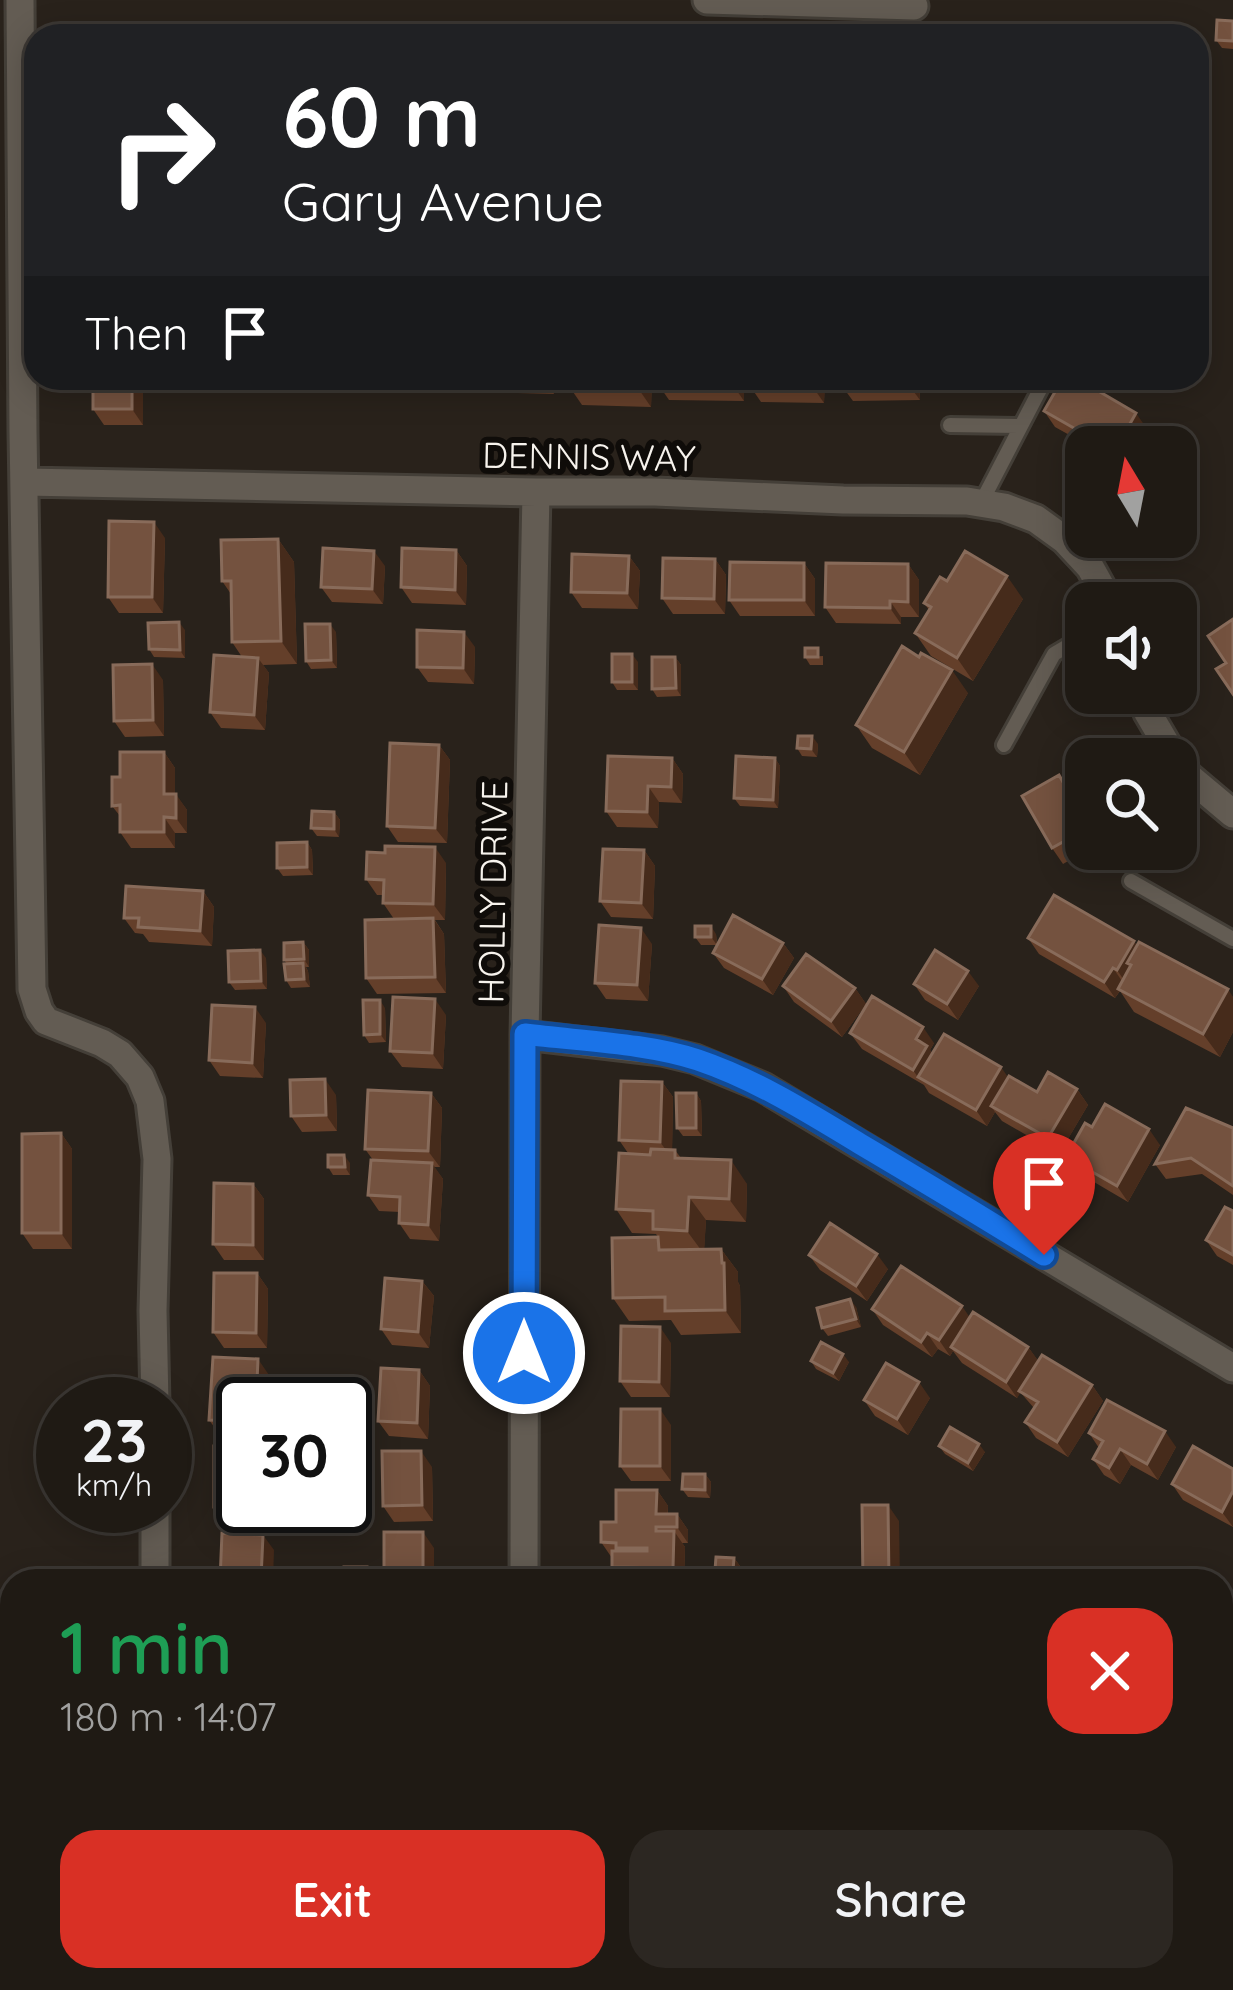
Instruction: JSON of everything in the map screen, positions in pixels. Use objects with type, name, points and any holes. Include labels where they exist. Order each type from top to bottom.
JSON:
[{"type":"street","points":[[20,0],[24,386]]},
{"type":"street","points":[[707,0],[914,6]]},
{"type":"street","points":[[24,390],[32,989],[46,1022],[120,1054],[140,1077],[150,1100],[157,1159],[154,1377]]},
{"type":"street","name":"DENNIS WAY","points":[[25,482],[655,492],[981,503],[1036,519],[1065,540],[1098,582]]},
{"type":"street","name":"HOLLY DRIVE","points":[[524,1569],[525,1034],[536,492]]},
{"type":"street","points":[[1197,784],[1233,814]]},
{"type":"street","points":[[525,1034],[662,1051],[763,1087],[1233,1368]]},
{"type":"street","points":[[154,1533],[155,1569]]},
{"type":"lane","points":[[981,503],[1040,390]]},
{"type":"lane","points":[[950,425],[1020,426]]},
{"type":"lane","points":[[1004,745],[1054,654],[1065,647]]},
{"type":"lane","points":[[1131,881],[1233,939]]},
{"type":"building","points":[[1217,20],[1233,21],[1233,41],[1216,40]]},
{"type":"building","points":[[93,390],[132,390],[132,409],[93,409]]},
{"type":"building","points":[[1056,390],[1097,390],[1136,413],[1129,426],[1070,426],[1044,411]]},
{"type":"building","points":[[109,521],[154,522],[152,597],[108,597]]},
{"type":"building","points":[[278,539],[281,641],[232,642],[231,581],[222,581],[221,540]]},
{"type":"building","points":[[323,548],[374,551],[372,589],[321,587]]},
{"type":"building","points":[[402,548],[456,550],[455,590],[401,587]]},
{"type":"building","points":[[965,551],[1007,576],[957,658],[915,633],[931,607],[924,603],[940,577],[947,581]]},
{"type":"building","points":[[572,554],[629,556],[627,593],[571,592]]},
{"type":"building","points":[[663,558],[715,559],[714,599],[662,598]]},
{"type":"building","points":[[730,562],[804,563],[804,600],[729,600]]},
{"type":"building","points":[[826,563],[908,564],[908,602],[890,601],[890,608],[825,607]]},
{"type":"building","points":[[1233,619],[1233,694],[1216,669],[1226,663],[1208,636]]},
{"type":"building","points":[[179,622],[180,650],[149,649],[148,623]]},
{"type":"building","points":[[305,624],[330,624],[331,660],[306,661]]},
{"type":"building","points":[[417,630],[464,632],[463,668],[417,667]]},
{"type":"building","points":[[902,646],[952,670],[904,752],[856,725]]},
{"type":"building","points":[[805,648],[818,648],[818,657],[805,657]]},
{"type":"building","points":[[612,654],[632,654],[632,682],[612,682]]},
{"type":"building","points":[[214,655],[258,658],[254,715],[210,712]]},
{"type":"building","points":[[652,657],[675,657],[676,688],[652,689]]},
{"type":"building","points":[[152,664],[153,720],[114,721],[113,665]]},
{"type":"building","points":[[798,736],[812,736],[811,749],[797,748]]},
{"type":"building","points":[[390,743],[439,745],[435,828],[387,826]]},
{"type":"building","points":[[120,752],[164,752],[164,794],[176,794],[176,818],[164,817],[164,832],[120,832],[120,805],[112,806],[112,777],[120,777]]},
{"type":"building","points":[[608,756],[672,758],[671,787],[648,786],[647,812],[606,811]]},
{"type":"building","points":[[736,756],[775,758],[773,800],[734,798]]},
{"type":"building","points":[[1059,775],[1065,786],[1065,841],[1052,848],[1022,796]]},
{"type":"building","points":[[312,811],[334,812],[334,829],[311,828]]},
{"type":"building","points":[[307,842],[307,867],[277,868],[277,843]]},
{"type":"building","points":[[385,846],[435,847],[433,904],[383,903],[384,880],[366,879],[367,852],[385,853]]},
{"type":"building","points":[[603,849],[644,850],[641,903],[600,901]]},
{"type":"building","points":[[126,886],[203,891],[200,931],[138,927],[139,918],[124,918]]},
{"type":"building","points":[[1054,895],[1134,941],[1104,982],[1028,938]]},
{"type":"building","points":[[733,915],[783,943],[762,979],[713,953]]},
{"type":"building","points":[[433,918],[435,977],[366,978],[365,920]]},
{"type":"building","points":[[599,925],[641,928],[637,985],[595,983]]},
{"type":"building","points":[[695,926],[711,926],[711,937],[695,937]]},
{"type":"building","points":[[303,942],[304,959],[284,960],[284,943]]},
{"type":"building","points":[[1139,942],[1228,989],[1203,1034],[1118,989]]},
{"type":"building","points":[[260,950],[261,981],[229,982],[228,951]]},
{"type":"building","points":[[935,950],[968,971],[947,1004],[914,984]]},
{"type":"building","points":[[806,954],[855,988],[831,1021],[783,986]]},
{"type":"building","points":[[303,963],[304,979],[286,980],[284,964]]},
{"type":"building","points":[[872,996],[923,1027],[916,1039],[927,1046],[913,1070],[850,1033]]},
{"type":"building","points":[[393,997],[435,999],[432,1053],[390,1051]]},
{"type":"building","points":[[363,1000],[380,1000],[380,1034],[364,1035]]},
{"type":"building","points":[[212,1005],[255,1007],[252,1063],[209,1060]]},
{"type":"building","points":[[944,1034],[1001,1067],[976,1110],[918,1077]]},
{"type":"building","points":[[1048,1072],[1077,1089],[1048,1138],[991,1106],[1009,1076],[1037,1092]]},
{"type":"building","points":[[325,1079],[326,1115],[291,1116],[290,1080]]},
{"type":"building","points":[[621,1081],[662,1082],[660,1142],[619,1140]]},
{"type":"building","points":[[368,1090],[431,1093],[428,1151],[365,1149]]},
{"type":"building","points":[[676,1093],[696,1093],[696,1128],[677,1128]]},
{"type":"building","points":[[1105,1104],[1149,1129],[1117,1186],[1066,1157],[1085,1123],[1092,1127]]},
{"type":"building","points":[[1186,1108],[1233,1128],[1233,1186],[1191,1158],[1155,1164]]},
{"type":"building","points":[[61,1133],[61,1233],[22,1233],[22,1134]]},
{"type":"building","points":[[651,1149],[675,1150],[675,1158],[731,1160],[729,1199],[689,1197],[687,1231],[653,1229],[653,1211],[616,1209],[619,1153],[650,1155]]},
{"type":"building","points":[[328,1155],[344,1155],[345,1167],[328,1167]]},
{"type":"building","points":[[371,1160],[432,1163],[428,1225],[399,1223],[400,1197],[368,1195]]},
{"type":"building","points":[[214,1183],[253,1184],[253,1245],[213,1244]]},
{"type":"building","points":[[1225,1207],[1233,1211],[1233,1255],[1206,1240]]},
{"type":"building","points":[[830,1223],[877,1254],[856,1286],[809,1255]]},
{"type":"building","points":[[658,1237],[659,1250],[721,1249],[725,1310],[665,1311],[665,1297],[613,1298],[612,1238]]},
{"type":"building","points":[[901,1266],[962,1306],[939,1340],[927,1333],[921,1342],[872,1309]]},
{"type":"building","points":[[214,1273],[257,1273],[256,1333],[213,1332]]},
{"type":"building","points":[[385,1278],[422,1281],[418,1332],[381,1329]]},
{"type":"building","points":[[850,1299],[856,1319],[822,1328],[817,1308]]},
{"type":"building","points":[[973,1312],[1028,1347],[1006,1382],[951,1347]]},
{"type":"building","points":[[621,1326],[660,1327],[659,1382],[620,1381]]},
{"type":"building","points":[[821,1342],[843,1354],[833,1373],[811,1361]]},
{"type":"building","points":[[1042,1355],[1092,1385],[1057,1442],[1025,1422],[1038,1402],[1019,1391]]},
{"type":"building","points":[[213,1357],[258,1359],[257,1377],[216,1377],[216,1420],[209,1420]]},
{"type":"building","points":[[886,1363],[919,1382],[897,1419],[864,1400]]},
{"type":"building","points":[[381,1368],[419,1370],[417,1423],[378,1421]]},
{"type":"building","points":[[1107,1400],[1165,1431],[1147,1464],[1120,1449],[1109,1468],[1093,1459],[1103,1441],[1089,1433]]},
{"type":"building","points":[[621,1409],[660,1409],[660,1466],[620,1466]]},
{"type":"building","points":[[950,1427],[979,1444],[968,1463],[939,1446]]},
{"type":"building","points":[[214,1446],[216,1446],[216,1507]]},
{"type":"building","points":[[1193,1446],[1233,1469],[1233,1491],[1222,1512],[1172,1484]]},
{"type":"building","points":[[382,1451],[421,1451],[422,1505],[383,1506]]},
{"type":"building","points":[[683,1474],[705,1474],[705,1490],[682,1489]]},
{"type":"building","points":[[616,1490],[657,1490],[656,1514],[677,1514],[677,1527],[656,1527],[656,1531],[674,1531],[673,1568],[612,1567],[612,1551],[647,1551],[601,1542],[601,1522],[616,1522]]},
{"type":"building","points":[[862,1505],[888,1505],[889,1569],[863,1569]]},
{"type":"building","points":[[384,1532],[423,1532],[423,1569],[384,1569]]},
{"type":"building","points":[[222,1533],[263,1535],[261,1569],[220,1569]]},
{"type":"building","points":[[716,1557],[734,1558],[733,1569],[715,1569]]},
{"type":"route","points":[[524,1353],[525,1034],[662,1051],[728,1072],[825,1122],[1044,1255]]}]
